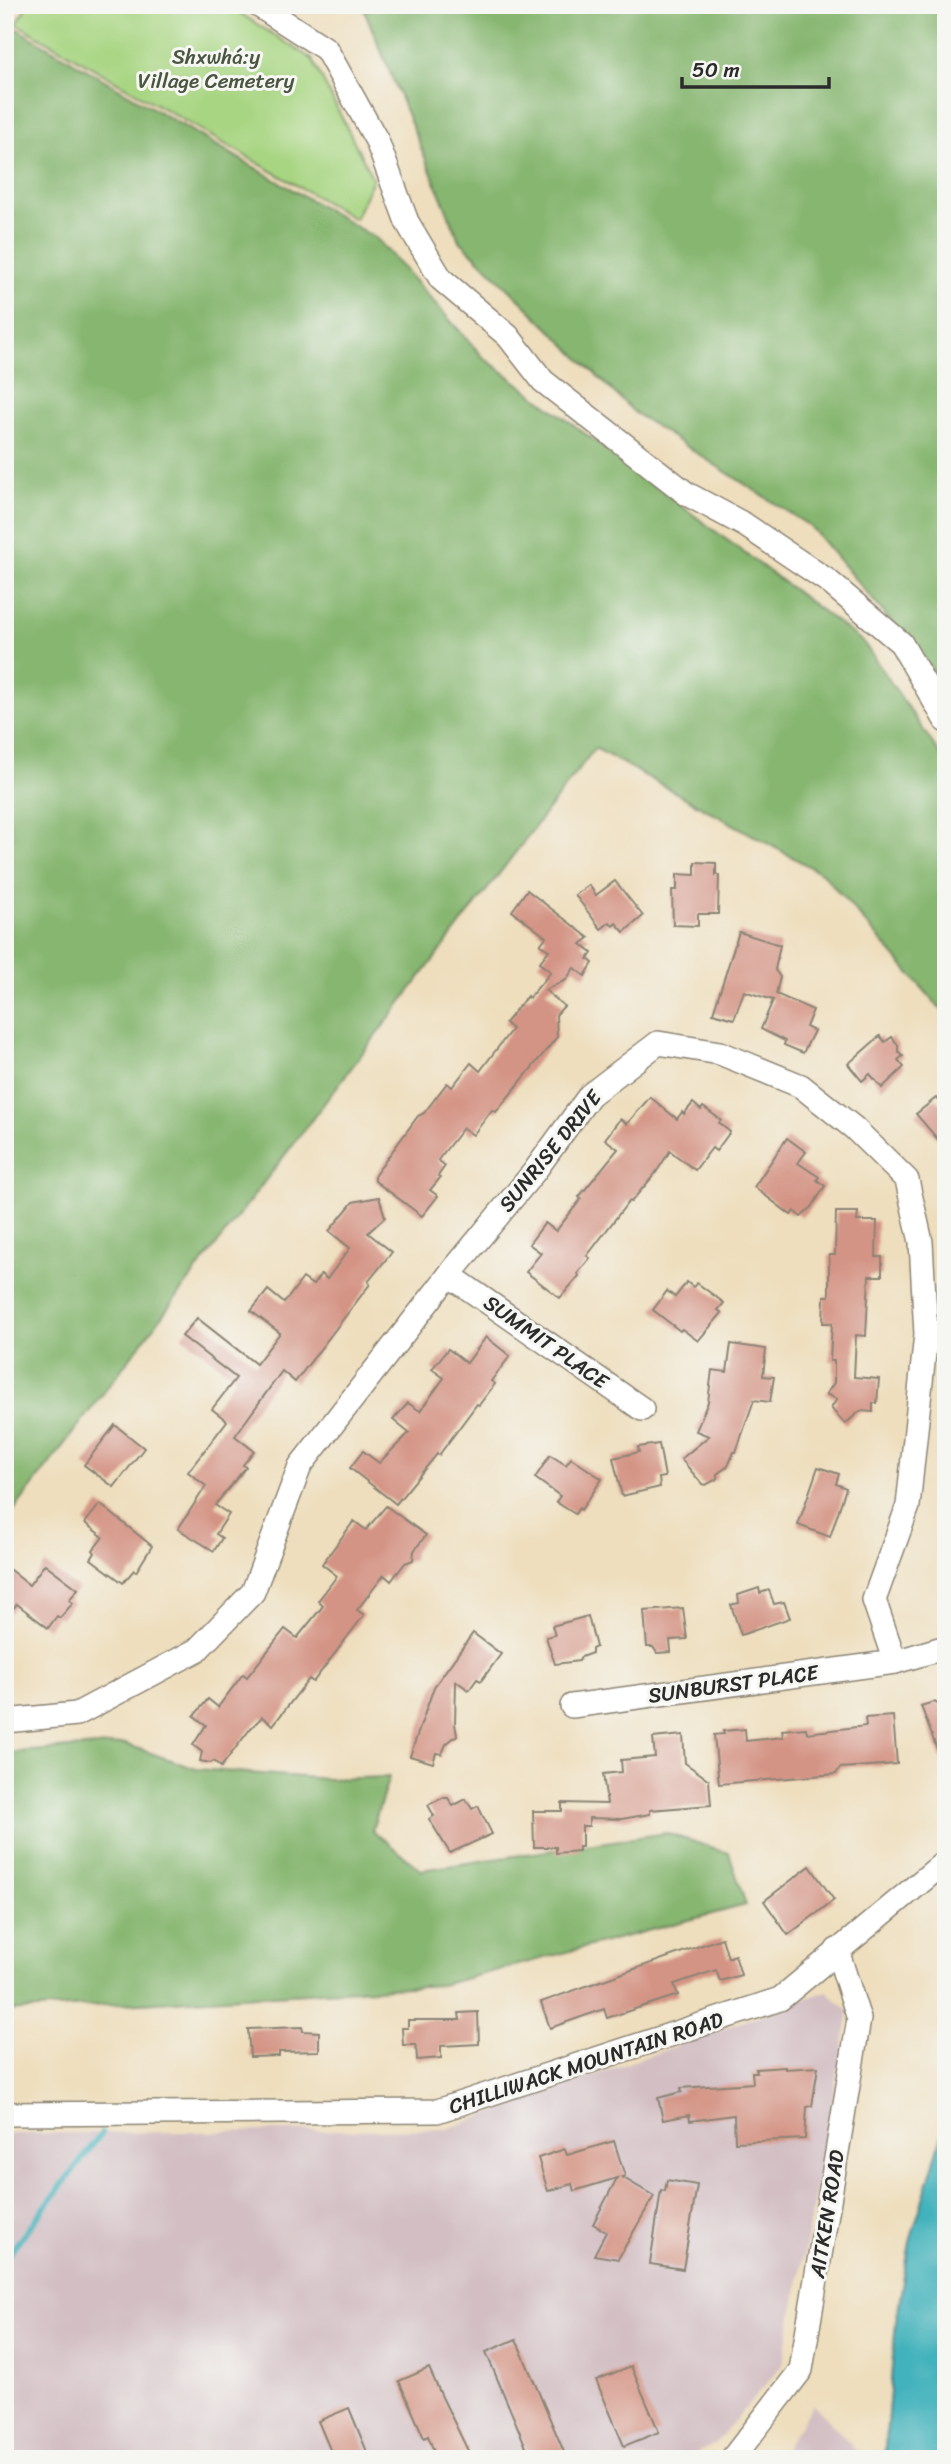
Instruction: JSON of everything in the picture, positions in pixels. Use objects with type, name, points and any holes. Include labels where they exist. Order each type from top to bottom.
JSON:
[{"type":"street","points":[[258,5],[326,49],[377,141],[407,222],[441,279],[508,336],[543,381],[687,494],[745,525],[828,581],[901,643],[946,721]]},
{"type":"street","name":"SUNRISE DRIVE","points":[[5,1721],[78,1714],[197,1650],[253,1592],[300,1466],[449,1275],[534,1172],[590,1095],[658,1043],[720,1053],[801,1086],[855,1128],[907,1180],[921,1242],[926,1334],[908,1506],[874,1600],[895,1662]]},
{"type":"street","name":"SUMMIT PLACE","points":[[449,1275],[642,1409]]},
{"type":"street","points":[[895,1662],[946,1647]]},
{"type":"street","name":"SUNBURST PLACE","points":[[572,1706],[895,1662]]},
{"type":"street","name":"CHILLIWACK MOUNTAIN ROAD","points":[[6,2115],[438,2111],[780,1999],[946,1861]]},
{"type":"street","name":"AITKEN ROAD","points":[[732,2459],[801,2370],[859,2018],[837,1950]]},
{"type":"shaded area","points":[[827,1991],[849,2012],[783,2364],[715,2444],[684,2459],[5,2459],[5,2134],[447,2129]]},
{"type":"shaded area","points":[[813,2404],[865,2459],[778,2459]]},
{"type":"green space","name":"Shxwhá:y Village Cemetery","points":[[27,5],[227,5],[312,59],[373,179],[355,219],[17,24]]},
{"type":"green space","points":[[359,5],[946,5],[946,686],[811,527],[635,413],[459,240],[364,9]]},
{"type":"green space","points":[[5,22],[377,239],[483,357],[863,642],[946,763],[946,1015],[823,874],[595,748],[5,1522]]},
{"type":"green space","points":[[125,1744],[196,1769],[328,1779],[389,1777],[372,1830],[421,1870],[666,1833],[729,1853],[746,1905],[441,1985],[5,2011],[5,1753]]},
{"type":"water","points":[[946,2122],[946,2459],[884,2459],[896,2321],[910,2242]]},
{"type":"building","points":[[695,862],[716,863],[716,875],[719,875],[718,914],[698,914],[698,926],[673,925],[672,890],[677,890],[677,874],[695,875]]},
{"type":"building","points":[[615,881],[643,916],[624,932],[616,923],[613,926],[610,922],[601,929],[575,895],[589,885],[596,895]]},
{"type":"building","points":[[527,890],[589,938],[581,944],[592,953],[588,959],[593,963],[585,976],[574,968],[566,980],[545,990],[564,1006],[556,1015],[557,1037],[496,1112],[492,1110],[473,1135],[463,1128],[438,1160],[445,1166],[438,1176],[440,1178],[430,1190],[438,1196],[422,1216],[375,1181],[375,1175],[418,1116],[424,1113],[447,1083],[452,1087],[471,1063],[480,1071],[512,1029],[505,1023],[551,972],[539,963],[549,950],[540,945],[546,937],[512,911]]},
{"type":"building","points":[[739,932],[780,945],[775,970],[780,977],[776,994],[813,1010],[806,1027],[814,1031],[803,1053],[784,1045],[785,1041],[761,1029],[773,1000],[744,991],[734,1019],[713,1013]]},
{"type":"building","points":[[880,1036],[885,1042],[892,1037],[903,1056],[898,1060],[904,1067],[882,1088],[870,1074],[862,1081],[848,1064]]},
{"type":"building","points":[[650,1097],[677,1119],[693,1103],[701,1110],[703,1107],[721,1120],[719,1123],[730,1132],[716,1151],[712,1148],[695,1170],[670,1151],[655,1174],[631,1202],[629,1201],[587,1256],[590,1258],[578,1273],[579,1276],[560,1298],[526,1272],[541,1253],[529,1244],[545,1223],[556,1231],[581,1199],[579,1197],[618,1149],[605,1139],[620,1119],[627,1124]]},
{"type":"building","points":[[936,1098],[946,1111],[946,1149],[916,1114]]},
{"type":"building","points":[[787,1138],[806,1152],[798,1163],[819,1177],[817,1180],[825,1186],[812,1207],[801,1217],[794,1211],[791,1215],[754,1187]]},
{"type":"building","points":[[379,1197],[385,1217],[368,1233],[392,1252],[295,1382],[282,1371],[235,1436],[254,1451],[243,1465],[246,1467],[215,1505],[229,1514],[216,1534],[222,1538],[214,1551],[178,1529],[206,1486],[188,1472],[227,1421],[212,1409],[236,1378],[182,1336],[197,1318],[256,1364],[280,1333],[251,1311],[268,1290],[284,1303],[303,1278],[313,1285],[321,1274],[327,1279],[350,1248],[329,1231],[353,1202]]},
{"type":"building","points":[[836,1212],[858,1212],[857,1221],[877,1221],[876,1257],[882,1257],[882,1276],[869,1276],[866,1336],[856,1335],[854,1377],[879,1379],[877,1403],[873,1403],[873,1412],[860,1411],[845,1424],[831,1408],[837,1399],[826,1394],[834,1383],[834,1361],[830,1361],[832,1323],[823,1323],[824,1296],[829,1296],[829,1255],[835,1255]]},
{"type":"building","points":[[687,1282],[693,1287],[697,1283],[724,1303],[718,1310],[722,1313],[698,1341],[653,1310],[667,1291],[675,1297]]},
{"type":"building","points":[[486,1337],[510,1356],[491,1381],[495,1384],[396,1504],[350,1468],[363,1451],[379,1463],[409,1433],[393,1420],[408,1403],[420,1411],[444,1378],[432,1369],[448,1349],[467,1363]]},
{"type":"building","points":[[731,1344],[766,1349],[763,1376],[774,1377],[770,1402],[754,1400],[736,1452],[728,1466],[717,1474],[717,1479],[706,1485],[702,1484],[681,1459],[709,1436],[696,1431],[708,1402],[712,1370],[727,1372]]},
{"type":"building","points":[[115,1425],[144,1448],[114,1487],[84,1465]]},
{"type":"building","points":[[659,1444],[665,1477],[659,1478],[660,1487],[622,1496],[613,1458],[639,1452],[638,1447]]},
{"type":"building","points":[[550,1455],[566,1465],[571,1458],[602,1479],[581,1510],[579,1508],[575,1514],[556,1502],[560,1496],[535,1478]]},
{"type":"building","points":[[818,1467],[839,1474],[836,1484],[846,1488],[830,1537],[798,1525]]},
{"type":"building","points":[[100,1504],[152,1546],[136,1572],[134,1570],[123,1583],[91,1559],[95,1553],[93,1550],[103,1537],[85,1523]]},
{"type":"building","points":[[386,1506],[426,1535],[414,1551],[413,1560],[405,1563],[391,1581],[384,1575],[357,1610],[364,1615],[313,1682],[309,1679],[273,1725],[262,1717],[221,1767],[214,1761],[200,1761],[202,1752],[193,1745],[206,1725],[194,1716],[208,1699],[218,1707],[243,1674],[247,1677],[285,1629],[297,1638],[323,1606],[318,1601],[337,1576],[322,1564],[354,1521],[366,1530]]},
{"type":"building","points":[[45,1564],[78,1589],[69,1600],[73,1603],[60,1618],[57,1616],[48,1628],[17,1604],[5,1618],[5,1566],[29,1585]]},
{"type":"building","points":[[759,1588],[760,1593],[769,1590],[774,1604],[784,1602],[790,1618],[741,1635],[731,1605],[739,1603],[738,1595]]},
{"type":"building","points":[[683,1608],[687,1639],[670,1640],[671,1652],[657,1653],[653,1647],[647,1647],[644,1611]]},
{"type":"building","points":[[588,1616],[596,1647],[592,1649],[592,1653],[581,1657],[579,1661],[555,1664],[546,1637],[555,1635],[552,1626]]},
{"type":"building","points":[[473,1633],[501,1654],[481,1681],[477,1679],[469,1690],[456,1681],[457,1735],[446,1744],[442,1754],[436,1753],[433,1763],[410,1756],[434,1687]]},
{"type":"building","points":[[934,1702],[946,1708],[946,1768],[921,1706]]},
{"type":"building","points":[[893,1716],[897,1764],[840,1768],[836,1774],[719,1784],[714,1735],[724,1734],[723,1731],[745,1729],[746,1741],[783,1737],[782,1730],[806,1728],[807,1733],[866,1726],[865,1718]]},
{"type":"building","points":[[683,1735],[685,1763],[709,1780],[711,1805],[650,1810],[650,1814],[622,1819],[589,1818],[589,1826],[582,1826],[582,1847],[579,1847],[579,1851],[556,1853],[556,1847],[534,1847],[533,1811],[562,1811],[562,1803],[607,1804],[603,1774],[622,1772],[621,1760],[655,1757],[653,1738]]},
{"type":"building","points":[[448,1798],[453,1806],[466,1799],[472,1809],[478,1806],[492,1834],[450,1853],[429,1819],[434,1816],[428,1805]]},
{"type":"building","points":[[810,1866],[834,1900],[788,1935],[764,1901]]},
{"type":"building","points":[[722,1938],[728,1958],[735,1955],[741,1975],[720,1981],[716,1970],[674,1984],[678,1995],[607,2018],[604,2009],[550,2028],[541,2002]]},
{"type":"building","points":[[478,2012],[479,2044],[441,2046],[441,2058],[417,2060],[416,2045],[403,2045],[402,2028],[408,2028],[408,2020],[460,2020],[459,2013]]},
{"type":"building","points":[[302,2027],[303,2031],[319,2032],[319,2051],[279,2052],[279,2056],[250,2057],[248,2029]]},
{"type":"building","points":[[818,2067],[812,2106],[807,2107],[805,2139],[735,2142],[734,2115],[690,2121],[689,2115],[663,2120],[658,2098],[682,2092],[681,2088],[753,2083],[752,2072],[757,2072],[756,2069]]},
{"type":"building","points":[[614,2141],[625,2176],[622,2177],[654,2196],[618,2259],[594,2255],[606,2232],[593,2224],[617,2178],[574,2191],[572,2184],[548,2191],[538,2158],[565,2149],[567,2155]]},
{"type":"building","points":[[667,2180],[697,2185],[683,2269],[650,2264],[661,2190],[665,2191]]},
{"type":"building","points":[[516,2339],[567,2459],[531,2459],[486,2352]]},
{"type":"building","points":[[631,2366],[659,2432],[624,2446],[596,2380]]},
{"type":"building","points":[[429,2368],[472,2459],[437,2459],[428,2436],[424,2438],[399,2381]]},
{"type":"building","points":[[349,2408],[370,2459],[334,2459],[318,2421]]},
{"type":"waterway","points":[[5,2259],[102,2133]]}]
